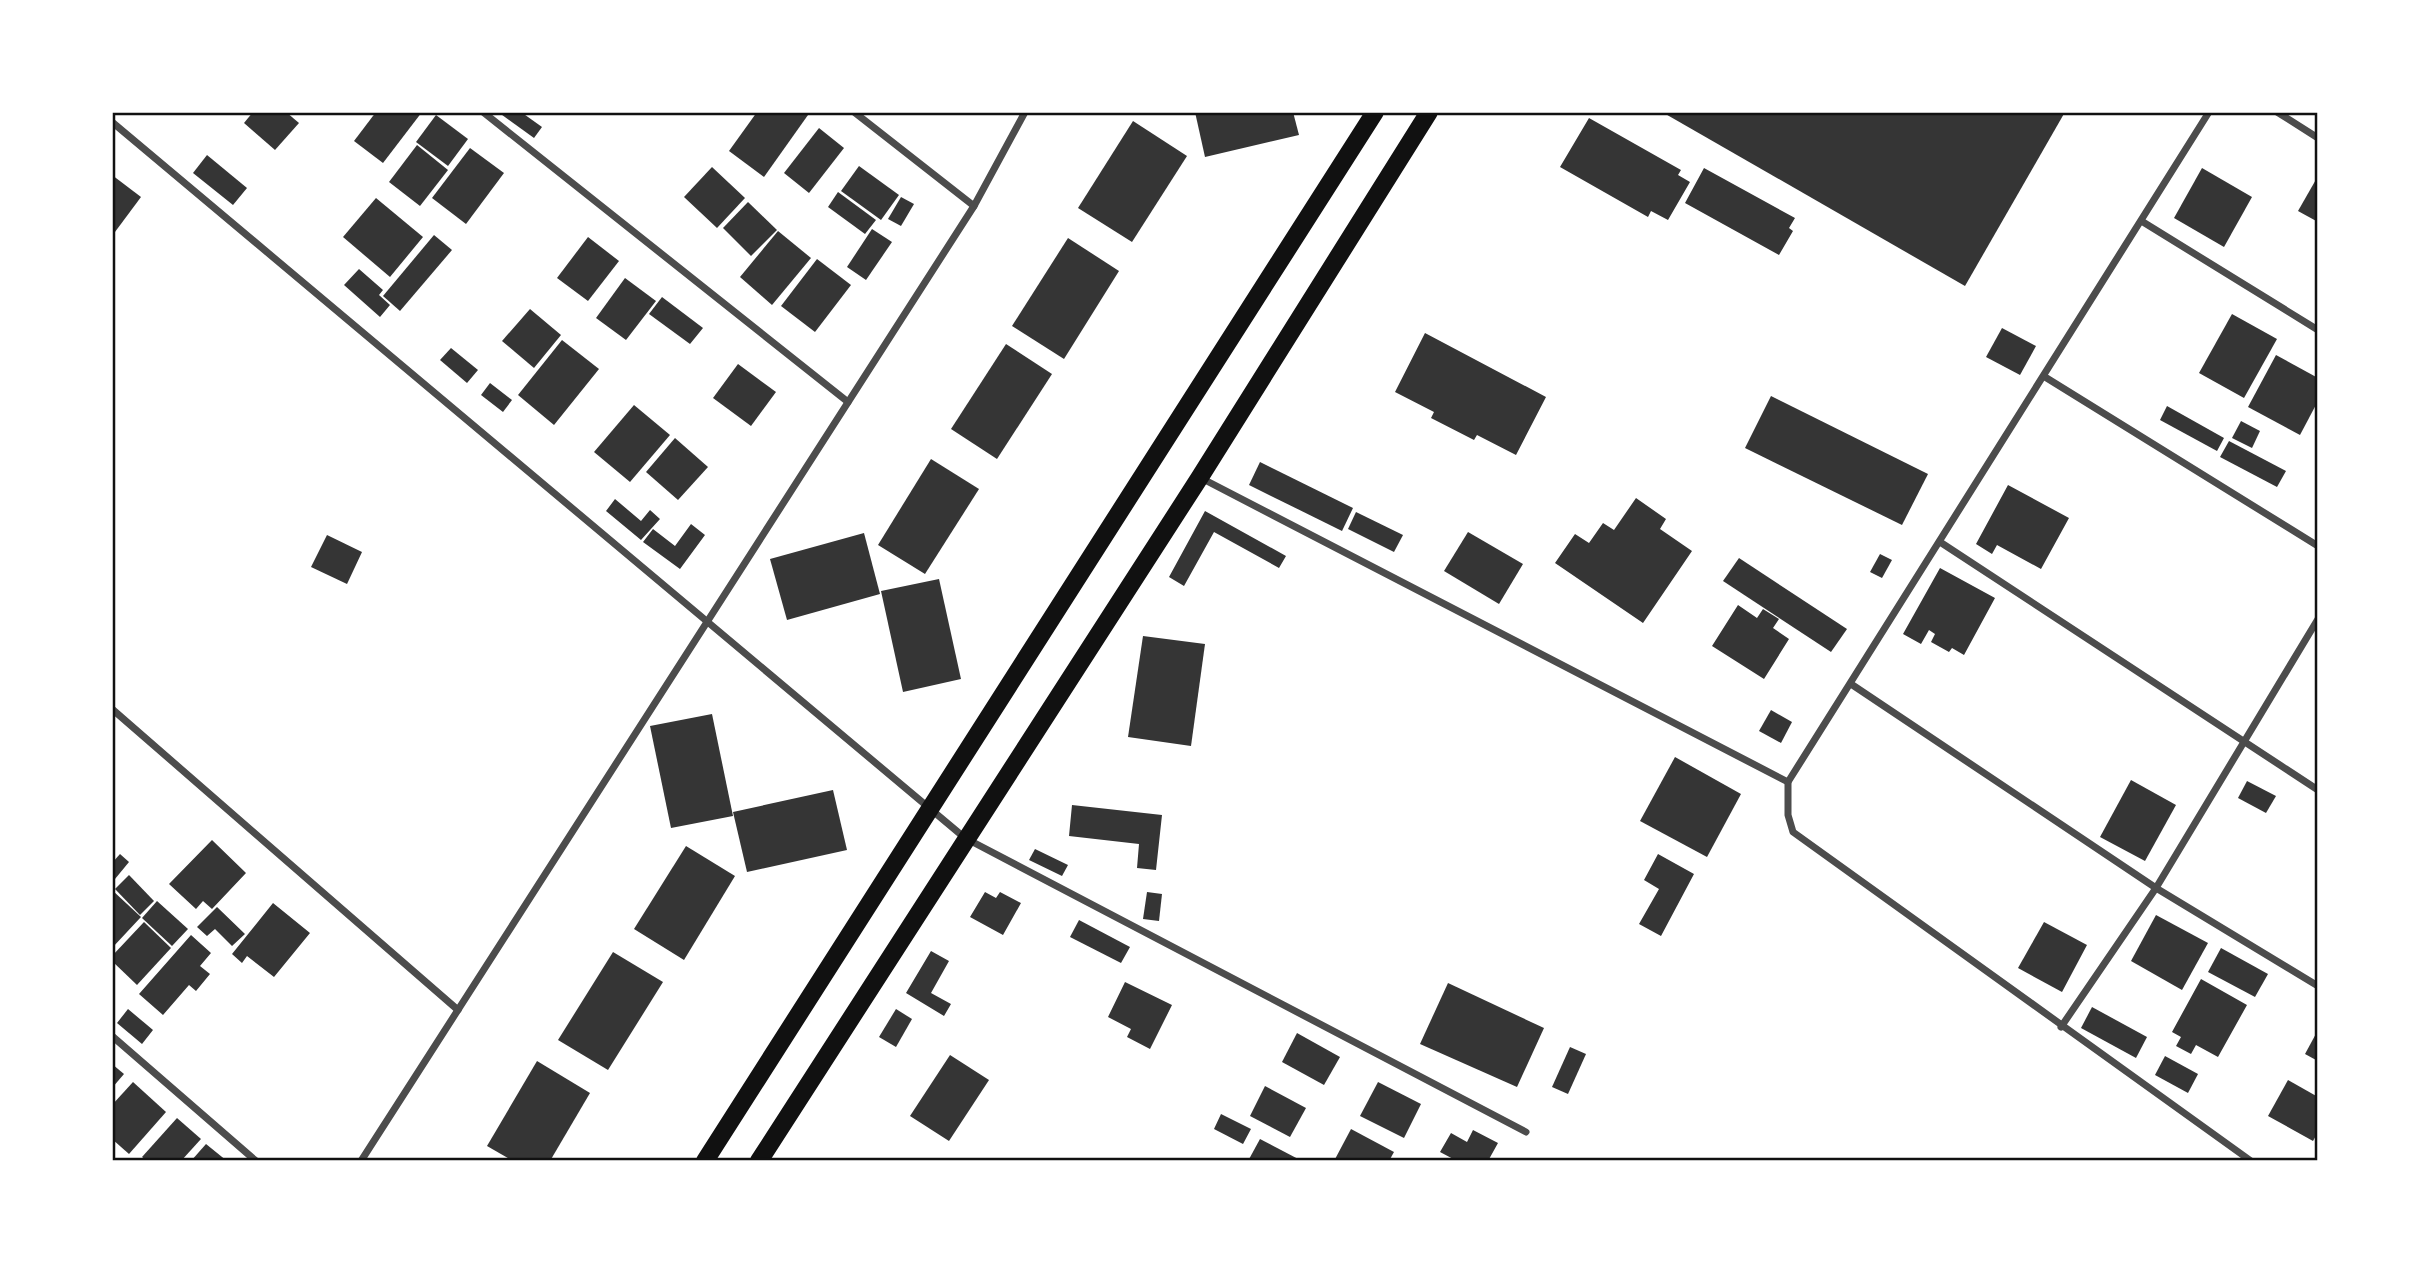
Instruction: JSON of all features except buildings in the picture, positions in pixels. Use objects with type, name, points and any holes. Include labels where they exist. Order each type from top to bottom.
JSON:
[{"type":"highway","points":[[705,1161],[1375,112]]},
{"type":"highway","points":[[759,1161],[1200,477],[1429,112]]},
{"type":"street","points":[[483,112],[848,402]]},
{"type":"street","points":[[854,112],[974,206]]},
{"type":"street","points":[[361,1161],[974,206],[1025,112]]},
{"type":"street","points":[[2209,112],[2143,222],[1788,782],[1788,815],[1793,832],[2251,1161]]},
{"type":"street","points":[[2277,112],[2318,138]]},
{"type":"street","points":[[112,122],[965,838],[1526,1132]]},
{"type":"street","points":[[2143,222],[2318,330]]},
{"type":"street","points":[[2045,377],[2318,546]]},
{"type":"street","points":[[1200,477],[1788,782]]},
{"type":"street","points":[[1940,542],[2318,790]]},
{"type":"street","points":[[2061,1027],[2156,888],[2318,619]]},
{"type":"street","points":[[1851,684],[2156,888],[2318,986]]},
{"type":"street","points":[[112,709],[458,1010]]},
{"type":"street","points":[[112,1037],[256,1161]]}]
